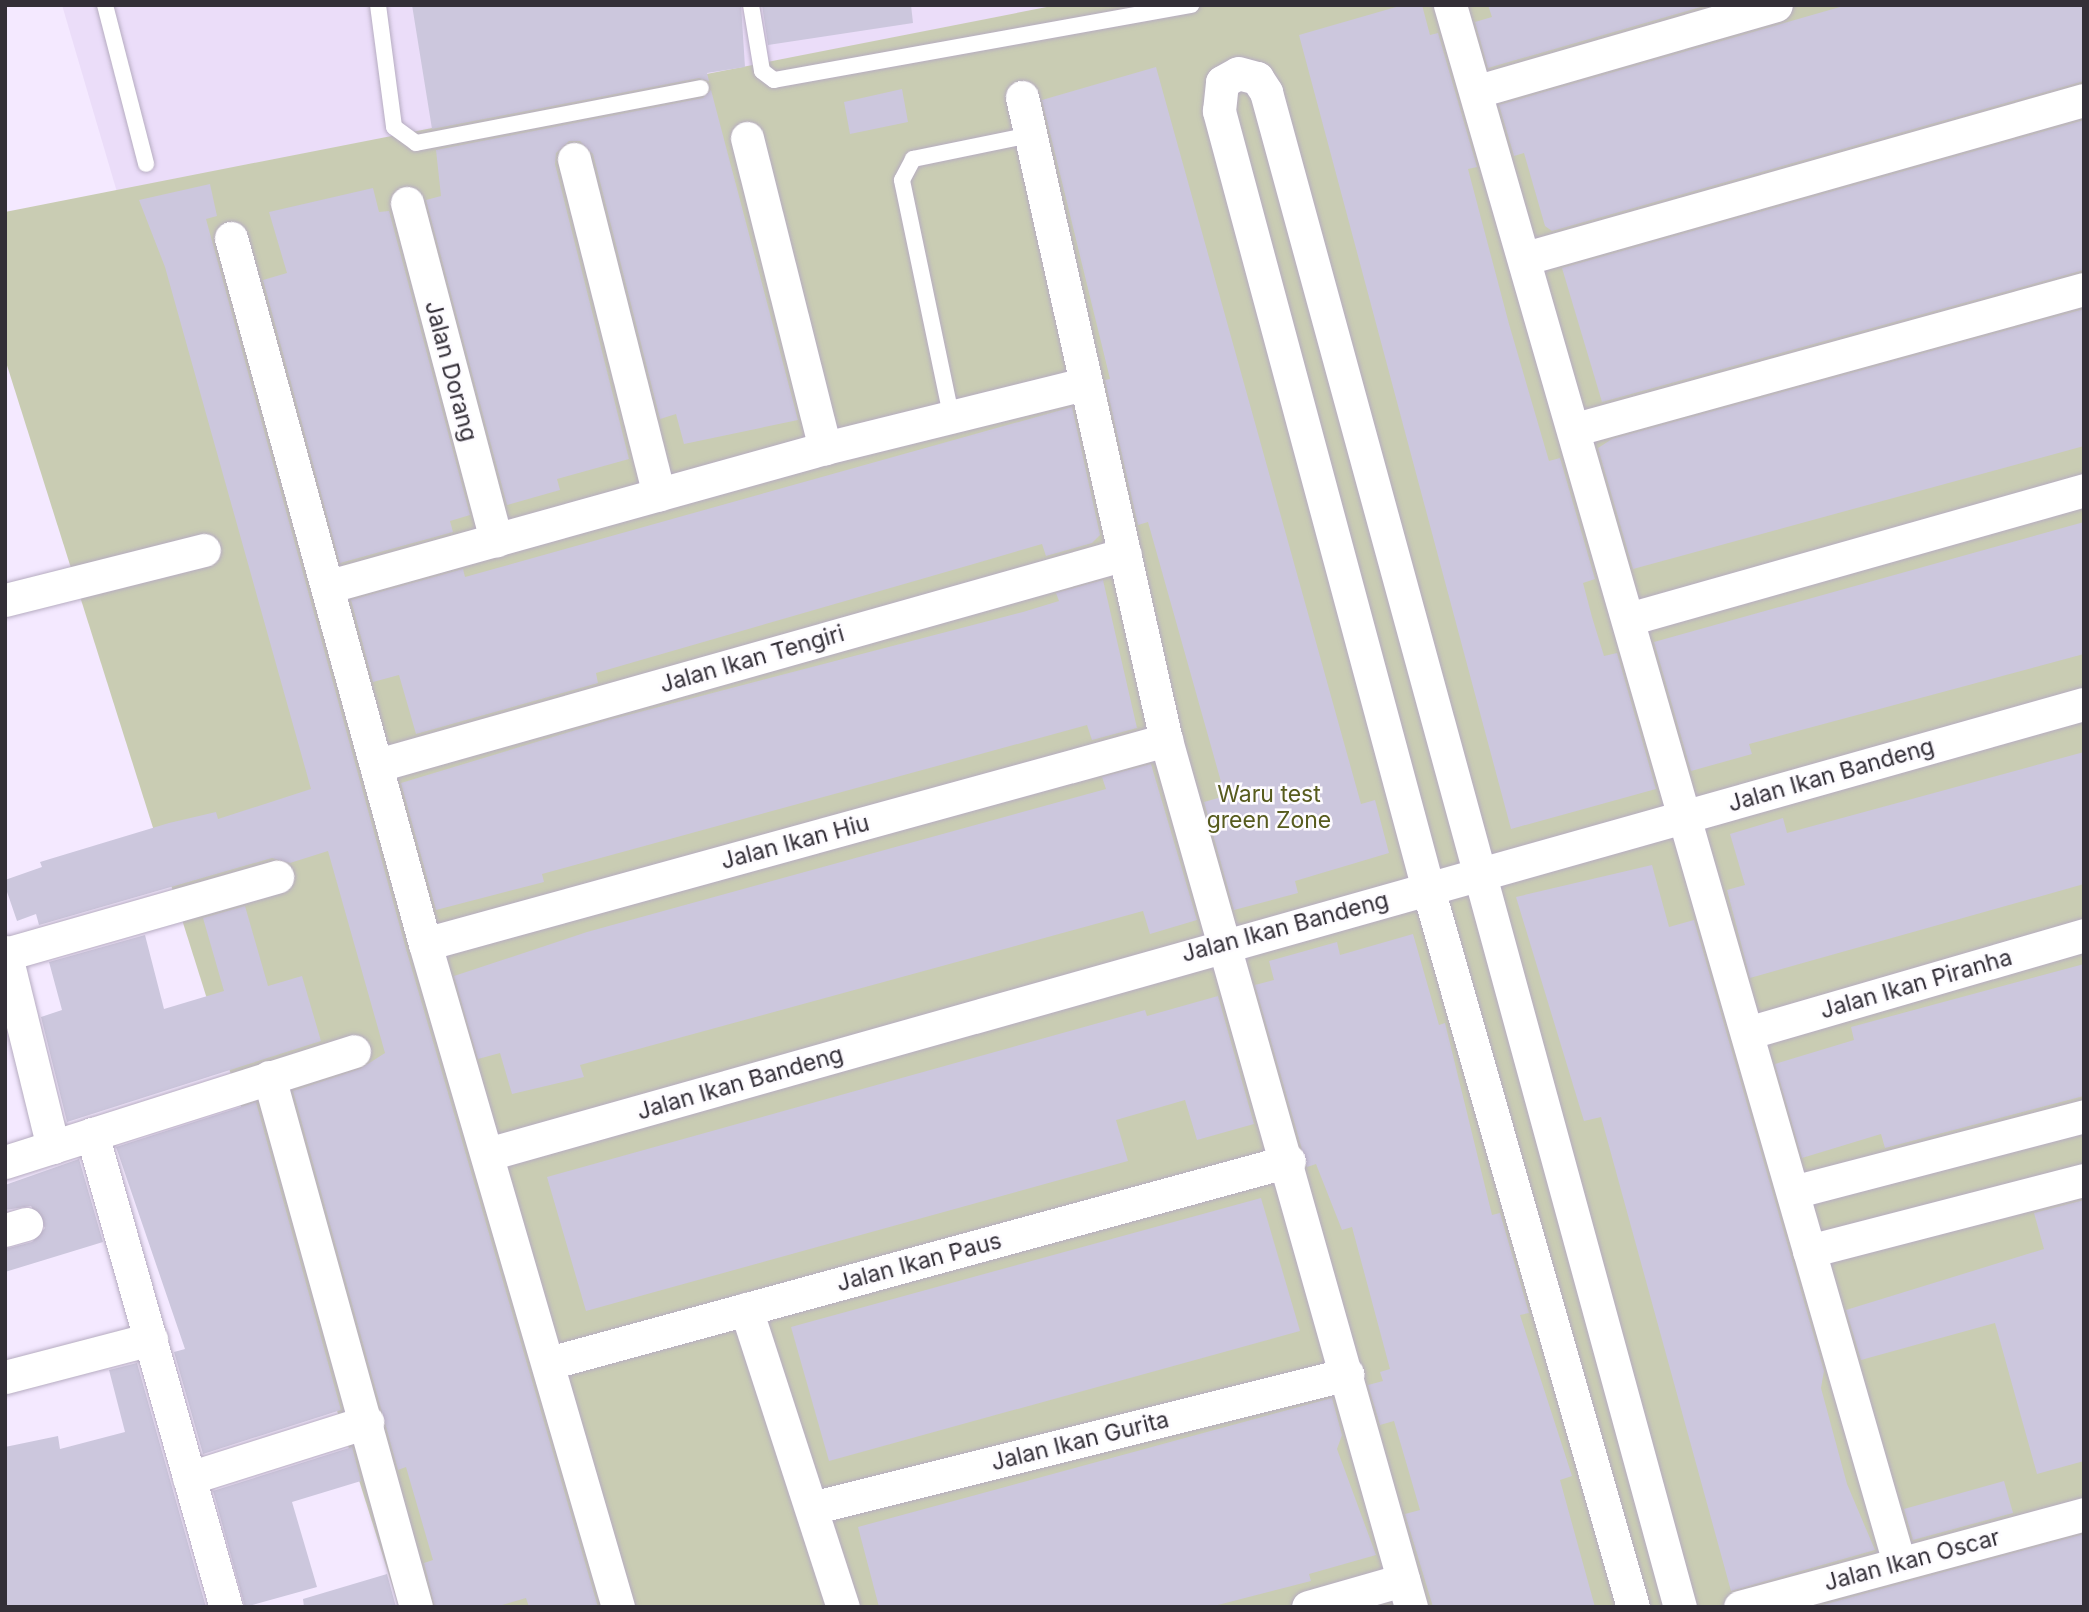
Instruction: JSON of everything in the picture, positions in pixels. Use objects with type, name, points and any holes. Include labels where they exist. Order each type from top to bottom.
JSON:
[{"type":"street","points":[[1450,5],[1478,91],[1576,429],[1684,816],[1899,1563]]},
{"type":"street","points":[[1478,91],[1776,5]]},
{"type":"street","points":[[1633,1607],[1428,890],[1217,102],[1222,82],[1238,73],[1257,78],[1266,92],[1478,877],[1680,1607]]},
{"type":"street","points":[[1022,97],[1084,384],[1166,740],[1223,943],[1289,1161],[1407,1594],[1308,1607]]},
{"type":"street","points":[[1526,258],[2084,100]]},
{"type":"street","points":[[747,138],[825,448]]},
{"type":"street","points":[[574,159],[659,494]]},
{"type":"street","name":"Jalan Dorang","points":[[407,203],[496,540]]},
{"type":"street","points":[[231,238],[330,586],[425,944],[618,1607]]},
{"type":"street","points":[[1576,429],[2084,289]]},
{"type":"street","points":[[330,586],[825,448],[1084,384]]},
{"type":"street","points":[[1317,476],[1366,462]]},
{"type":"street","points":[[1629,619],[2084,490]]},
{"type":"street","points":[[5,600],[204,551]]},
{"type":"street","name":"Jalan Ikan Tengiri","points":[[378,765],[1125,554]]},
{"type":"street","name":"Jalan Ikan Bandeng","points":[[488,1154],[1223,943],[1478,877],[1684,816],[2084,704]]},
{"type":"street","name":"Jalan Ikan Hiu","points":[[425,944],[1166,740]]},
{"type":"street","points":[[53,1147],[6,953],[277,877]]},
{"type":"street","name":"Jalan Ikan Piranha","points":[[1747,1033],[2084,935]]},
{"type":"street","points":[[5,1162],[354,1051]]},
{"type":"street","points":[[269,1077],[367,1422],[415,1607]]},
{"type":"street","points":[[1793,1192],[2083,1121]]},
{"type":"street","points":[[92,1134],[226,1607]]},
{"type":"street","name":"Jalan Ikan Paus","points":[[549,1363],[1289,1161]]},
{"type":"street","points":[[1809,1251],[2084,1180]]},
{"type":"street","points":[[746,1309],[843,1607]]},
{"type":"street","points":[[1560,1350],[1605,1336]]},
{"type":"street","points":[[5,1377],[151,1339]]},
{"type":"street","name":"Jalan Ikan Gurita","points":[[812,1508],[1347,1374]]},
{"type":"street","points":[[189,1478],[367,1422]]},
{"type":"street","name":"Jalan Ikan Oscar","points":[[1740,1607],[2084,1514]]},
{"type":"lane","points":[[105,5],[146,164]]},
{"type":"lane","points":[[378,5],[394,127],[415,143],[701,88]]},
{"type":"lane","points":[[751,5],[762,71],[774,80],[1191,5]]},
{"type":"lane","points":[[951,415],[902,180],[914,159],[1030,135]]},
{"type":"shaded area","points":[[62,5],[1279,5],[129,233]]},
{"type":"green space","name":"Waru test green Zone","points":[[1057,5],[2084,5],[2084,1607],[399,1607],[5,359],[5,212]]},
{"type":"building","points":[[412,5],[741,5],[745,67],[707,73],[709,81],[699,78],[432,129]]},
{"type":"building","points":[[762,5],[911,5],[913,23],[768,45]]},
{"type":"building","points":[[1403,5],[1422,5],[1430,35],[1438,33],[1477,167],[1468,169],[1509,324],[1549,461],[1560,458],[1595,579],[1583,583],[1592,617],[1604,656],[1617,653],[1656,789],[1511,829],[1299,35]]},
{"type":"building","points":[[1488,5],[1701,7],[1488,68],[1475,22],[1492,17]]},
{"type":"building","points":[[1847,5],[2084,5],[2084,81],[1552,231],[1545,226],[1524,153],[1514,156],[1499,105]]},
{"type":"building","points":[[1156,67],[1361,804],[1375,800],[1389,853],[1295,881],[1298,893],[1234,910],[1204,802],[1225,796],[1148,522],[1138,525],[1105,380],[1110,379],[1042,100]]},
{"type":"building","points":[[902,89],[908,122],[850,134],[844,102]]},
{"type":"building","points":[[711,90],[798,420],[684,444],[676,414],[660,419],[593,154],[580,141],[569,141],[556,153],[555,164],[629,459],[557,479],[560,490],[507,505],[426,200],[441,196],[436,150],[703,98]]},
{"type":"building","points":[[2084,120],[2084,270],[1602,402],[1562,268]]},
{"type":"building","points":[[210,184],[217,216],[206,219],[406,949],[598,1607],[529,1607],[526,1598],[495,1607],[435,1607],[424,1563],[433,1560],[406,1467],[398,1470],[293,1091],[360,1069],[385,1053],[328,851],[290,863],[272,858],[39,925],[36,914],[17,921],[5,886],[5,880],[42,867],[40,862],[169,823],[216,812],[218,819],[311,789],[165,267],[139,200]]},
{"type":"building","points":[[373,188],[379,212],[389,211],[470,515],[450,521],[453,532],[340,563],[263,280],[287,273],[269,212]]},
{"type":"building","points":[[2084,309],[2084,446],[1633,569],[1598,448],[1612,439]]},
{"type":"building","points":[[1072,407],[1100,535],[1092,543],[1046,556],[1042,544],[596,673],[598,683],[416,734],[399,675],[373,682],[351,600],[463,569],[465,577]]},
{"type":"building","points":[[2084,522],[2084,654],[1749,744],[1752,754],[1691,771],[1654,642]]},
{"type":"building","points":[[1103,580],[1137,728],[1092,740],[1087,725],[542,874],[544,882],[436,910],[401,783],[609,720],[1023,612],[1059,601],[1056,593]]},
{"type":"building","points":[[2084,752],[2084,884],[1750,978],[1727,890],[1745,885],[1730,834],[1783,818],[1787,833]]},
{"type":"building","points":[[1151,764],[1197,920],[1150,934],[1143,911],[580,1065],[584,1077],[512,1094],[500,1053],[478,1059],[454,976],[587,932],[1106,789],[1102,777]]},
{"type":"building","points":[[1652,865],[1669,927],[1694,920],[1824,1371],[1821,1388],[1847,1484],[1875,1550],[1731,1591],[1601,1117],[1584,1121],[1516,897]]},
{"type":"building","points":[[245,906],[268,986],[302,976],[321,1041],[67,1122],[41,1017],[62,1010],[49,962],[145,935],[164,1009],[224,991],[203,918]]},
{"type":"building","points":[[1413,934],[1439,1025],[1445,1023],[1492,1215],[1500,1213],[1529,1313],[1520,1315],[1572,1476],[1560,1480],[1595,1607],[1433,1607],[1405,1514],[1420,1510],[1394,1421],[1380,1425],[1368,1385],[1383,1381],[1380,1372],[1390,1369],[1352,1227],[1342,1230],[1316,1164],[1307,1167],[1255,985],[1274,980],[1269,961],[1337,942],[1340,955]]},
{"type":"building","points":[[2084,964],[2084,1096],[1885,1148],[1881,1134],[1802,1158],[1775,1064],[1854,1040],[1851,1027]]},
{"type":"building","points":[[1218,996],[1254,1124],[1197,1140],[1185,1100],[1116,1120],[1128,1161],[586,1311],[547,1177],[1145,1010],[1147,1016]]},
{"type":"building","points":[[256,1102],[341,1410],[203,1454],[174,1352],[185,1349],[116,1147]]},
{"type":"building","points":[[79,1159],[103,1242],[5,1272],[5,1249],[32,1242],[45,1228],[31,1206],[5,1210],[5,1185]]},
{"type":"building","points":[[1261,1198],[1300,1331],[829,1461],[791,1327]]},
{"type":"building","points":[[2084,1200],[2084,1461],[2037,1474],[1995,1323],[1861,1360],[1846,1310],[2044,1249],[2034,1213]]},
{"type":"building","points":[[137,1363],[206,1607],[5,1607],[5,1447],[58,1436],[60,1449],[125,1432],[109,1370]]},
{"type":"building","points":[[1332,1398],[1342,1435],[1337,1449],[1376,1555],[1309,1574],[1311,1581],[1210,1607],[879,1607],[858,1527]]},
{"type":"building","points":[[352,1447],[361,1481],[292,1502],[317,1587],[245,1607],[213,1491]]},
{"type":"building","points":[[2004,1481],[2013,1513],[1913,1540],[1904,1509]]},
{"type":"building","points":[[2084,1534],[2084,1607],[1815,1607]]},
{"type":"building","points":[[387,1574],[396,1607],[304,1607],[303,1599]]}]
